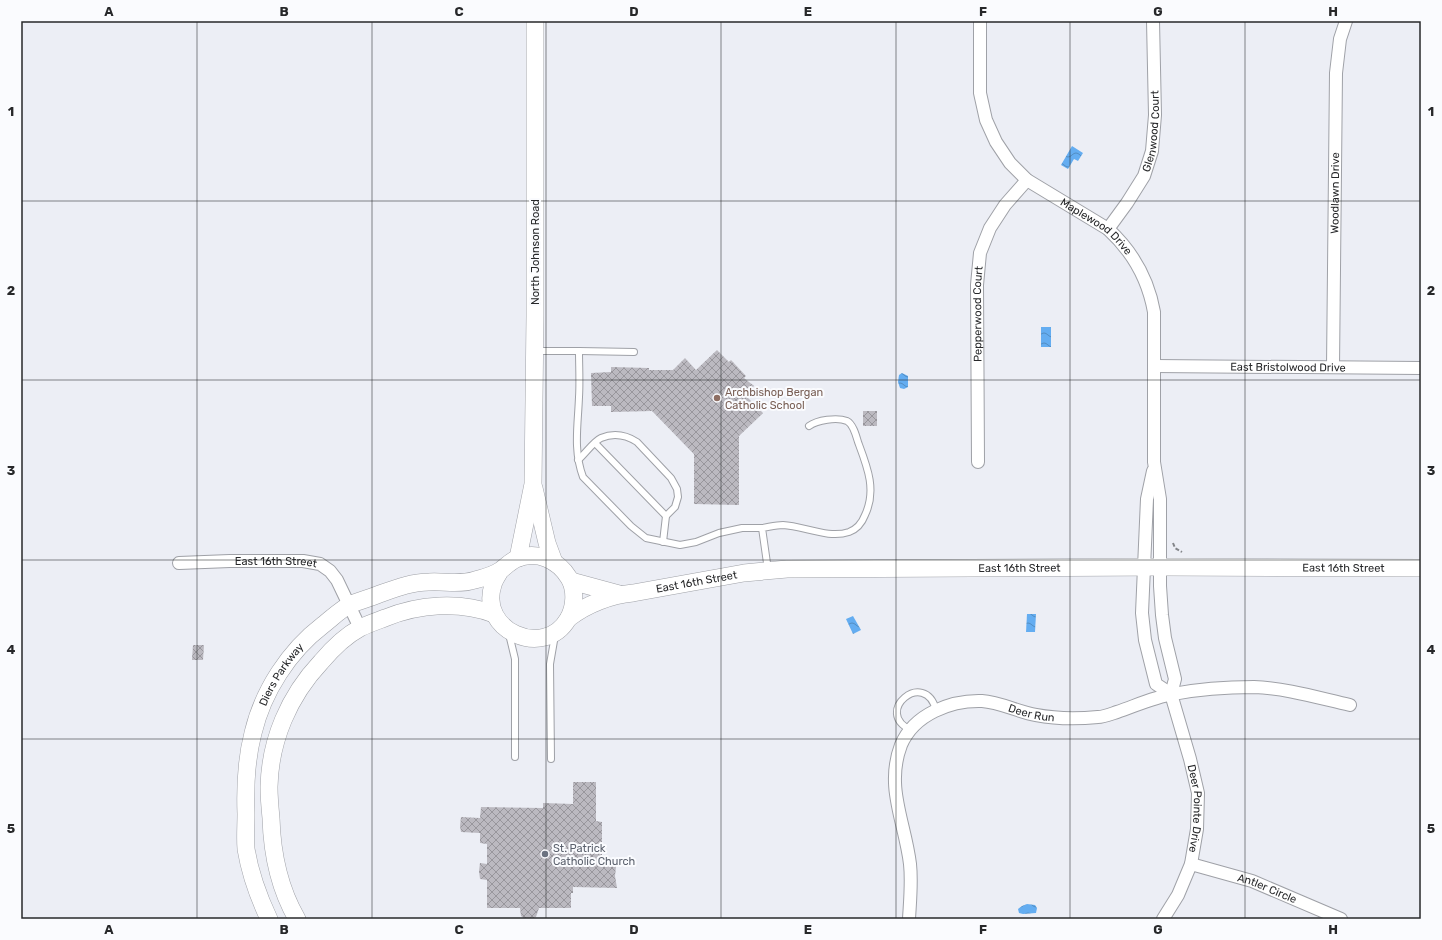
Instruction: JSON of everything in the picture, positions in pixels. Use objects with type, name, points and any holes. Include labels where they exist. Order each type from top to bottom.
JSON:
[{"type":"main road","name":"North Johnson Road","points":[[518,558],[533,484],[535,21]]},
{"type":"main road","name":"North Johnson Road","points":[[533,484],[547,543],[554,562]]},
{"type":"main road","points":[[536,556],[549,559],[554,562],[563,569],[571,581],[574,592],[574,602],[569,618],[555,632],[544,637],[527,638],[518,636],[508,631],[499,622],[494,614],[491,599],[492,585],[500,571],[509,562],[518,558],[536,556]]},
{"type":"main road","name":"East 16th Street","points":[[569,618],[580,609],[619,594],[633,593],[744,573],[769,571],[838,568],[1421,568]]},
{"type":"main road","name":"Diers Parkway","points":[[269,919],[253,876],[246,849],[245,785],[252,734],[260,711],[284,666],[298,647],[315,631],[350,605],[410,584],[473,581],[500,571]]},
{"type":"main road","name":"East 16th Street","points":[[571,581],[619,594]]},
{"type":"main road","name":"Diers Parkway","points":[[297,919],[286,896],[277,868],[272,844],[269,787],[273,752],[280,727],[292,699],[307,677],[328,654],[360,628],[409,610],[437,606],[460,606],[480,609],[494,614]]},
{"type":"street","name":"Maplewood Drive","points":[[980,21],[980,93],[986,120],[996,142],[1007,158],[1026,180],[1108,229],[1119,239],[1135,258],[1145,280],[1154,312],[1154,462],[1147,499],[1153,567]]},
{"type":"street","name":"Glenwood Court","points":[[1108,229],[1144,176],[1152,151],[1155,115],[1153,21]]},
{"type":"street","name":"Woodlawn Drive","points":[[1333,367],[1336,73],[1340,39],[1346,21]]},
{"type":"street","name":"Pepperwood Court","points":[[978,462],[977,285],[980,254],[990,228],[1004,205],[1026,180]]},
{"type":"street","name":"East Bristolwood Drive","points":[[1154,366],[1421,368]]},
{"type":"street","name":"East 16th Street","points":[[178,563],[303,561],[320,564],[334,575],[360,628]]},
{"type":"street","points":[[1153,567],[1142,588],[1142,613],[1145,640],[1156,684],[1171,694]]},
{"type":"street","name":"Deer Pointe Drive","points":[[1153,567],[1165,638],[1175,679],[1171,694],[1190,759],[1198,793],[1197,828],[1191,864],[1178,895],[1163,919]]},
{"type":"street","name":"Deer Run","points":[[909,919],[911,898],[910,865],[905,833],[895,798],[895,771],[902,745],[911,730],[923,718],[936,710],[959,702],[984,701],[1036,715],[1068,719],[1100,717],[1171,694],[1217,688],[1255,687],[1292,692],[1350,705]]},
{"type":"street","name":"Antler Circle","points":[[1191,864],[1252,881],[1341,919]]},
{"type":"lane","points":[[534,351],[634,352]]},
{"type":"lane","points":[[579,351],[579,398],[576,448],[583,477],[631,526],[646,538],[680,544],[696,542],[719,533],[742,528],[762,528],[783,525],[840,534],[858,527],[866,514],[871,498],[871,483],[863,455],[851,425],[846,421],[831,420],[815,422],[809,426]]},
{"type":"lane","points":[[578,460],[600,439],[615,435],[631,438],[637,442],[671,478],[677,489],[678,497],[675,507],[666,516],[663,542]]},
{"type":"lane","points":[[595,444],[666,516]]},
{"type":"lane","points":[[762,528],[769,571]]},
{"type":"lane","points":[[508,631],[515,659],[514,757]]},
{"type":"lane","points":[[551,759],[550,664],[555,632]]},
{"type":"lane","points":[[911,730],[905,728],[897,717],[897,711],[902,699],[906,695],[919,692],[925,694],[930,698],[936,710]]},
{"type":"path","points":[[1172,536],[1175,548],[1183,553]]},
{"type":"water","points":[[1072,146],[1083,153],[1078,161],[1074,159],[1068,169],[1061,165]]},
{"type":"water","points":[[1041,327],[1051,327],[1051,347],[1041,347]]},
{"type":"water","points":[[902,373],[908,376],[908,387],[904,389],[900,388],[898,382],[899,375]]},
{"type":"water","points":[[1027,614],[1036,614],[1035,632],[1026,632]]},
{"type":"water","points":[[853,616],[861,630],[853,634],[846,619]]},
{"type":"water","points":[[1027,904],[1035,905],[1037,908],[1036,913],[1019,913],[1018,909]]},
{"type":"building","name":"Archbishop Bergan Catholic School","points":[[717,350],[729,362],[731,360],[746,376],[744,378],[754,386],[745,395],[763,413],[739,436],[739,505],[694,504],[694,454],[652,411],[611,412],[611,406],[592,406],[591,373],[611,372],[611,367],[673,370],[685,358],[696,370]]},
{"type":"building","points":[[863,411],[877,411],[877,426],[863,426]]},
{"type":"building","points":[[193,645],[204,645],[203,660],[192,660]]},
{"type":"building","name":"St. Patrick Catholic Church","points":[[573,782],[596,782],[596,821],[602,822],[602,858],[617,858],[615,876],[617,888],[573,887],[573,893],[571,893],[571,908],[539,908],[536,917],[531,919],[525,919],[521,916],[520,908],[487,908],[487,880],[480,879],[479,871],[480,863],[487,864],[487,844],[480,843],[480,833],[461,832],[461,817],[480,818],[481,807],[543,808],[543,803],[573,804]]},
{"type":"place","name":"Archbishop Bergan Catholic School","points":[[717,398]]},
{"type":"place","name":"St. Patrick Catholic Church","points":[[545,854]]}]
